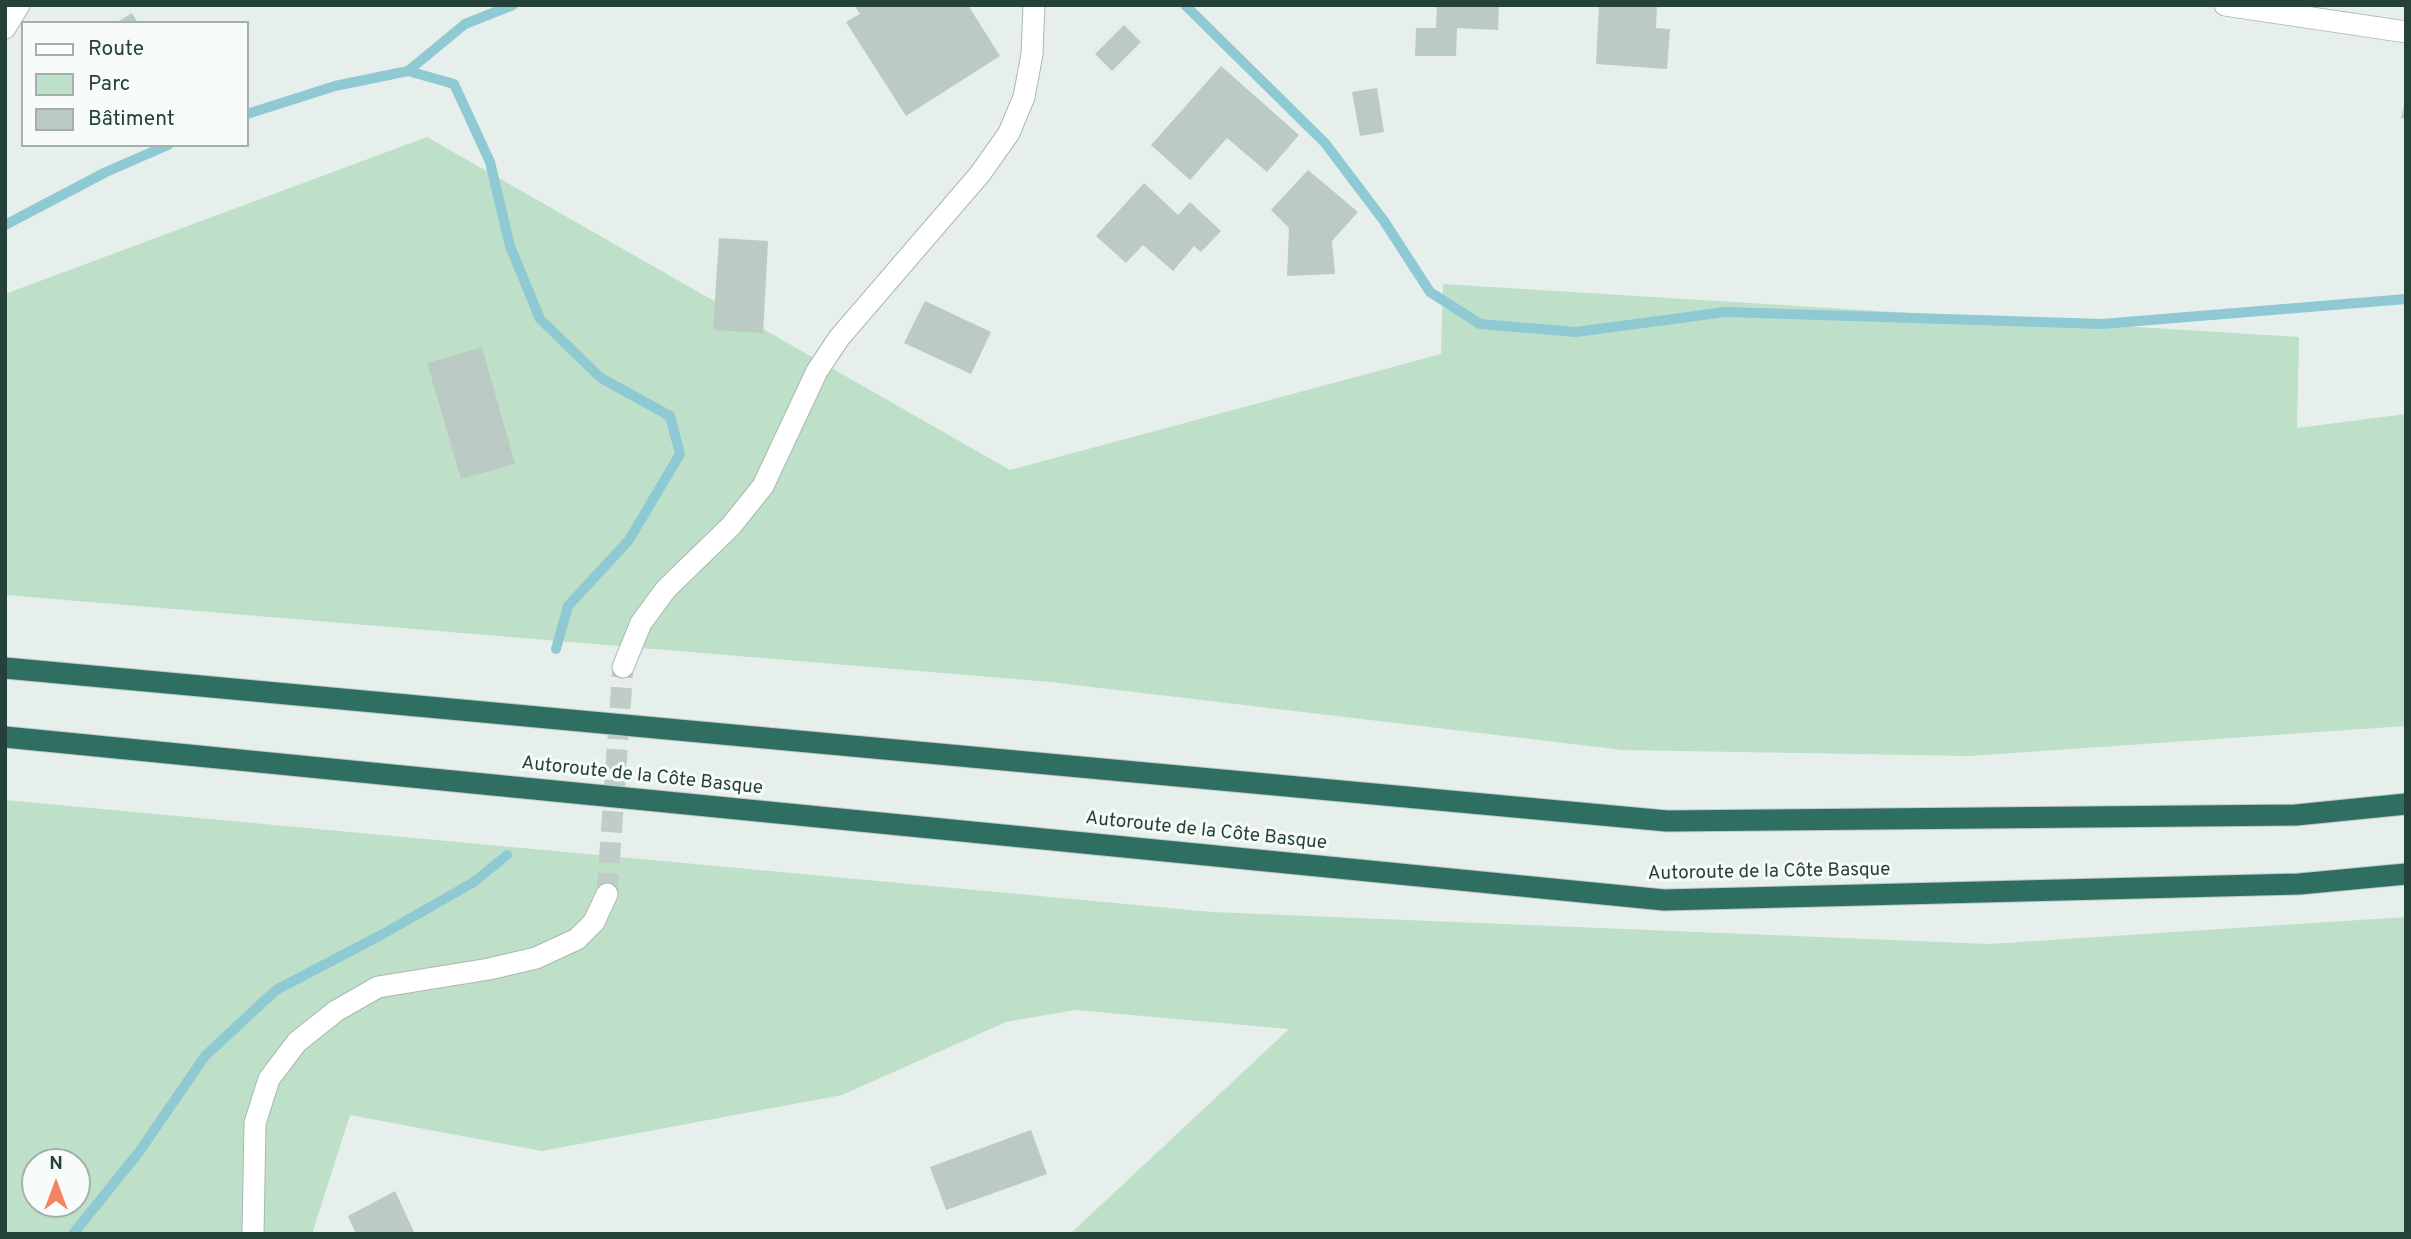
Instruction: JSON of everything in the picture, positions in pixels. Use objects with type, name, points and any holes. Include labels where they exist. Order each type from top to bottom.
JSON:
[{"type":"highway","points":[[5,668],[1667,821],[2296,815],[2406,804]]},
{"type":"highway","name":"Autoroute de la Côte Basque","points":[[5,737],[1664,900],[2299,884],[2406,874]]},
{"type":"street","points":[[5,28],[19,5]]},
{"type":"street","points":[[623,667],[641,624],[667,589],[731,526],[763,486],[817,372],[839,338],[980,174],[1009,133],[1024,97],[1032,54],[1034,5]]},
{"type":"street","points":[[2225,5],[2406,32]]},
{"type":"street","points":[[254,1234],[255,1122],[270,1079],[297,1042],[336,1011],[378,987],[489,970],[536,958],[577,939],[594,922],[607,894]]},
{"type":"green space","points":[[427,137],[1010,470],[1441,354],[1443,284],[2299,337],[2297,428],[2406,414],[2406,726],[1969,756],[1623,750],[1050,682],[5,595],[5,294]]},
{"type":"green space","points":[[5,800],[1212,912],[1989,944],[2406,917],[2406,1234],[1070,1234],[1289,1029],[1075,1010],[1006,1022],[842,1095],[542,1151],[350,1115],[312,1234],[5,1234]]},
{"type":"building","points":[[854,5],[968,5],[1000,56],[906,116],[846,22],[860,14]]},
{"type":"building","points":[[1437,5],[1499,5],[1498,30],[1457,28],[1456,56],[1415,56],[1416,28],[1436,28]]},
{"type":"building","points":[[1599,5],[1657,5],[1656,28],[1670,29],[1667,69],[1596,64]]},
{"type":"building","points":[[132,13],[137,21],[119,21]]},
{"type":"building","points":[[1124,25],[1141,42],[1112,71],[1095,54]]},
{"type":"building","points":[[1221,66],[1299,135],[1267,172],[1227,138],[1190,180],[1151,145]]},
{"type":"building","points":[[1377,88],[1384,132],[1360,136],[1352,92]]},
{"type":"building","points":[[2406,102],[2406,119],[2401,118]]},
{"type":"building","points":[[1308,170],[1358,212],[1332,241],[1335,274],[1287,276],[1289,228],[1271,210]]},
{"type":"building","points":[[1144,183],[1178,215],[1190,202],[1221,231],[1201,252],[1194,246],[1173,271],[1143,245],[1126,263],[1096,236]]},
{"type":"building","points":[[719,238],[768,241],[763,333],[713,330]]},
{"type":"building","points":[[925,301],[991,332],[971,374],[904,343]]},
{"type":"building","points":[[482,347],[515,464],[461,479],[427,363]]},
{"type":"building","points":[[1031,1130],[1047,1174],[946,1210],[930,1167]]},
{"type":"building","points":[[395,1191],[415,1234],[356,1234],[348,1216]]},
{"type":"waterway","points":[[408,71],[465,24],[513,5]]},
{"type":"waterway","points":[[1185,5],[1325,143],[1384,221],[1430,292],[1480,324],[1576,332],[1725,312],[2102,324],[2406,299]]},
{"type":"waterway","points":[[248,114],[335,86],[408,71],[454,84],[490,162],[510,246],[540,319],[601,378],[670,416],[680,454],[629,540],[568,606],[556,649]]},
{"type":"waterway","points":[[5,225],[106,172],[163,147]]},
{"type":"waterway","points":[[73,1234],[139,1152],[205,1056],[276,990],[474,882],[507,855]]},
{"type":"tunnel","points":[[607,894],[623,667]]}]
